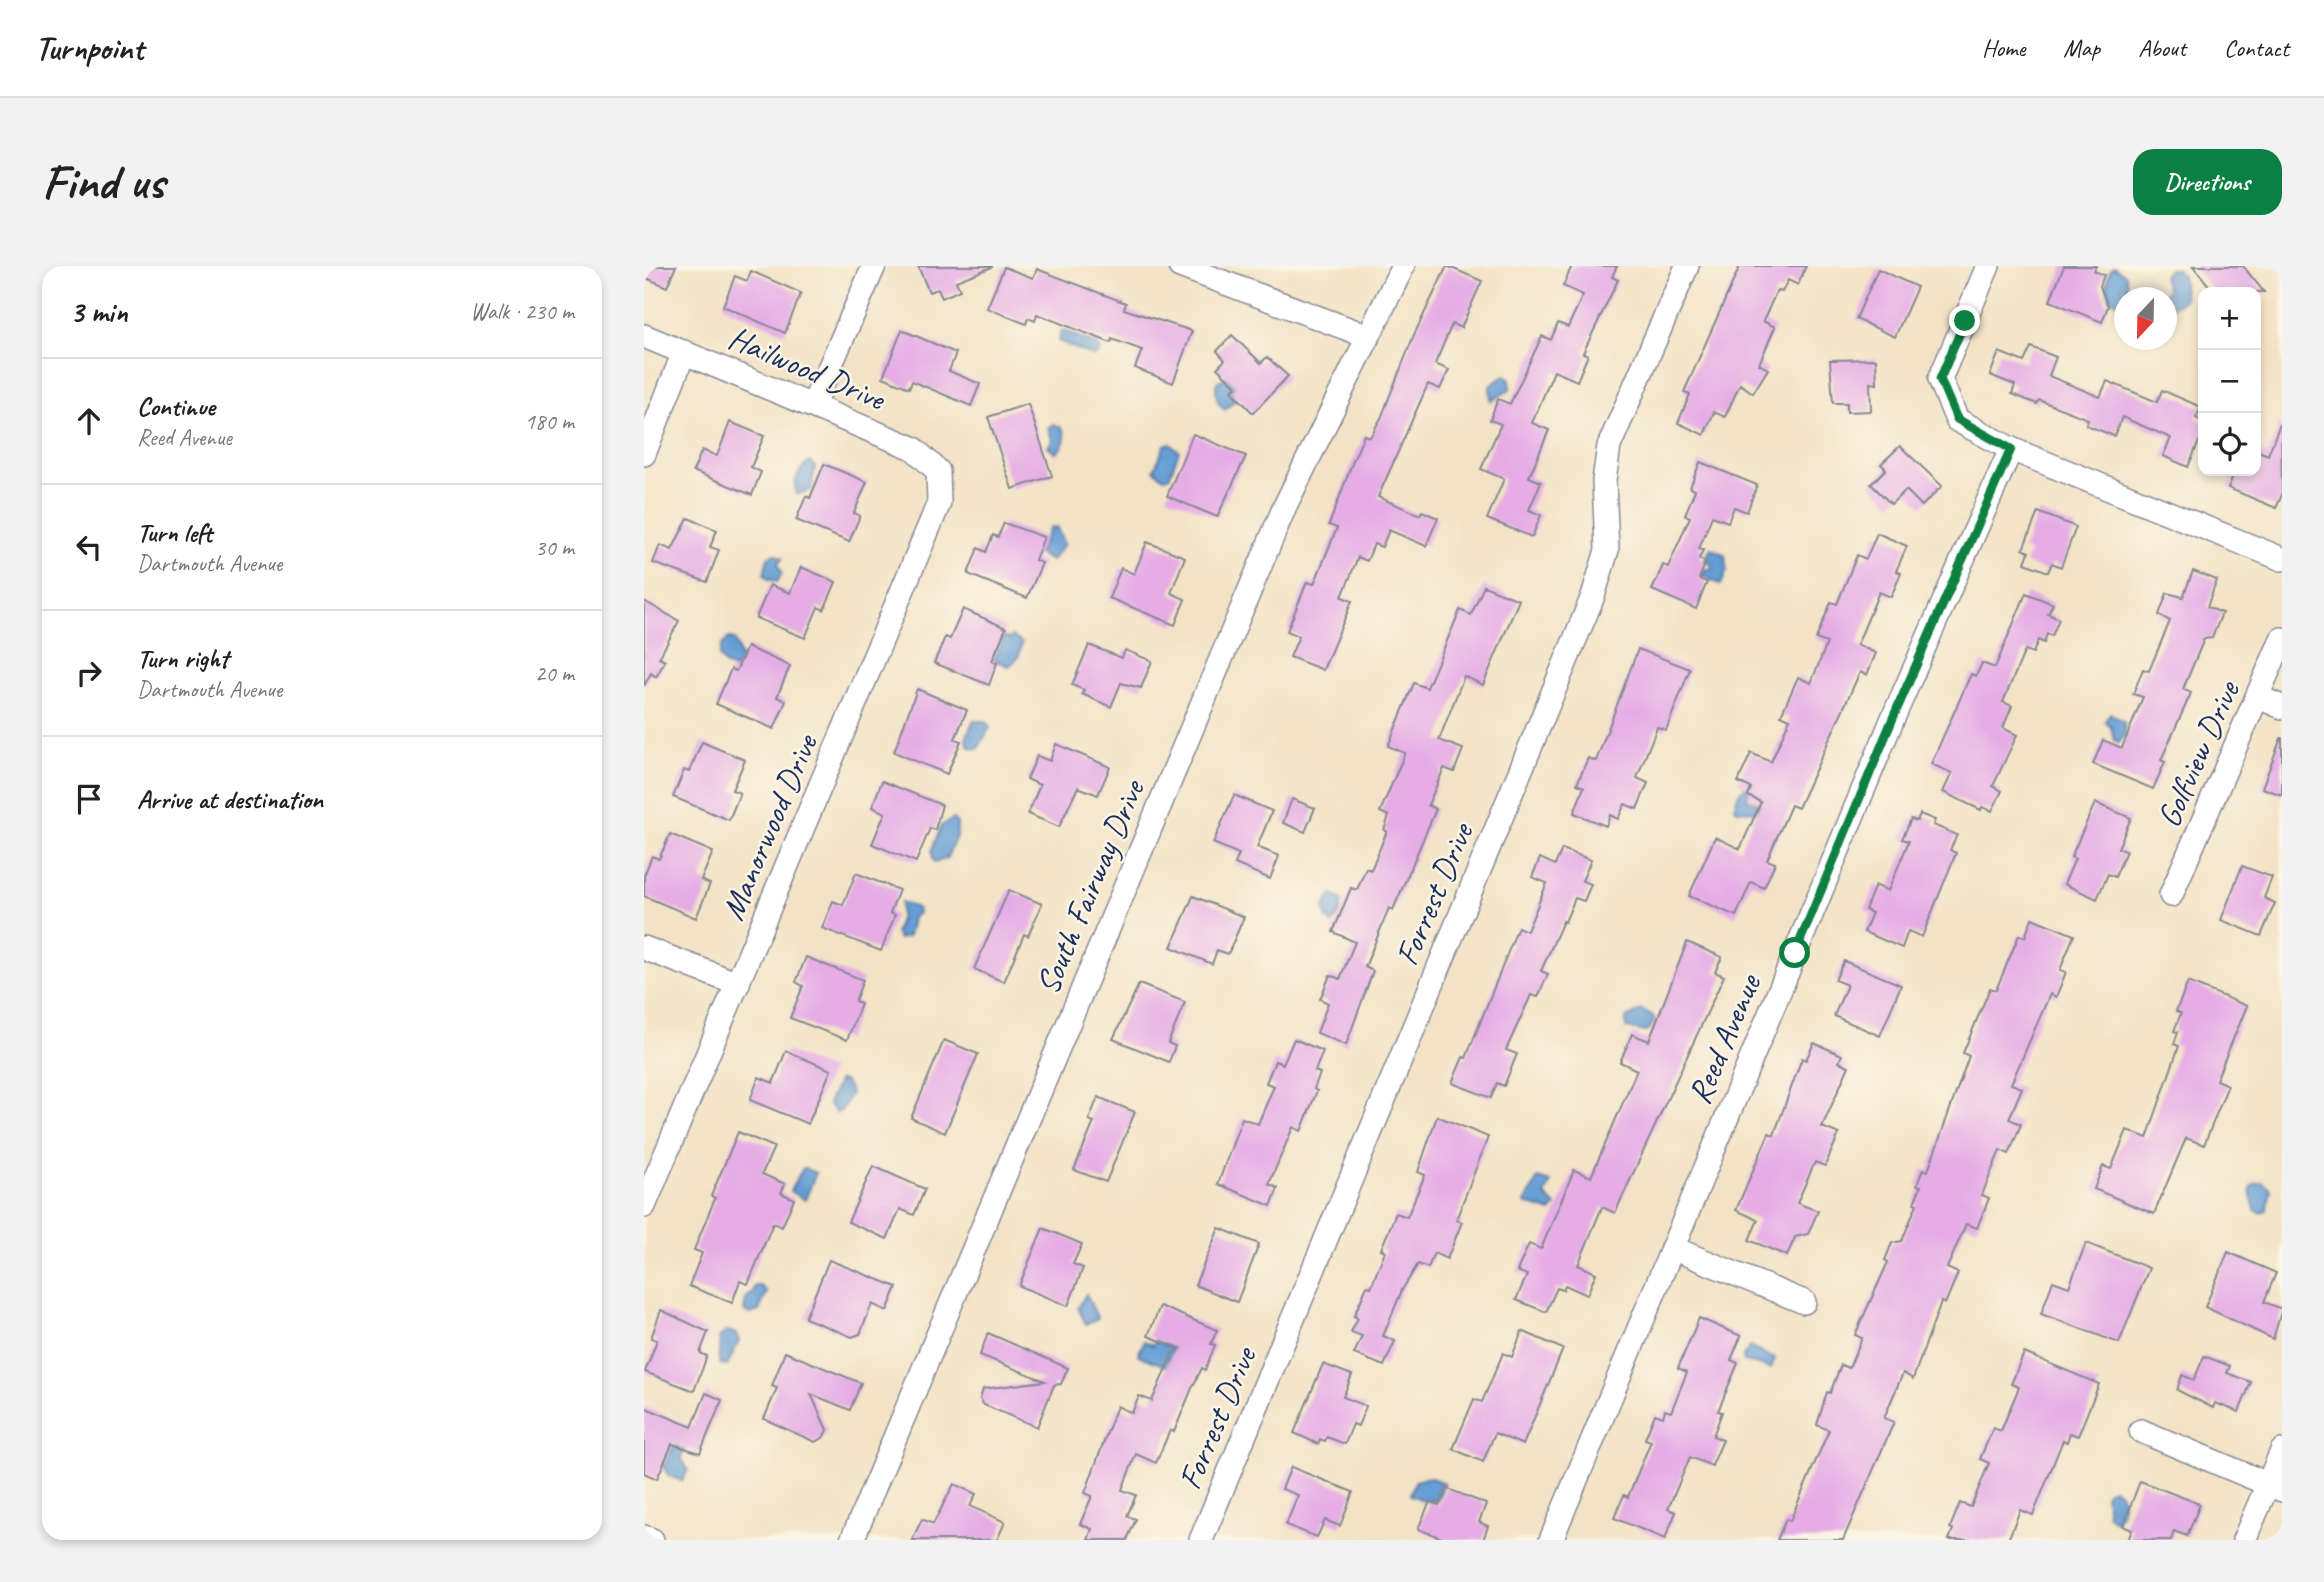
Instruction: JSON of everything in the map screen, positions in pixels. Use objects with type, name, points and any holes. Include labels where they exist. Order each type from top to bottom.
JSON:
[{"type":"street","points":[[813,405],[874,266]]},
{"type":"street","points":[[1180,266],[1367,336]]},
{"type":"street","name":"South Fairway Drive","points":[[852,1540],[1285,506],[1403,266]]},
{"type":"street","name":"Forrest Drive","points":[[1201,1540],[1592,596],[1607,550],[1604,481],[1609,446],[1687,266]]},
{"type":"street","points":[[1988,266],[1940,379],[1957,419],[2011,449],[2282,559]]},
{"type":"street","name":"Hailwood Drive","points":[[644,336],[913,448],[939,471]]},
{"type":"street","points":[[644,454],[684,352]]},
{"type":"street","name":"Reed Avenue","points":[[1551,1540],[1893,718],[2011,449]]},
{"type":"street","name":"Manorwood Drive","points":[[644,1206],[939,503],[939,471]]},
{"type":"street","name":"Golfview Drive","points":[[2171,895],[2282,639]]},
{"type":"street","points":[[2258,698],[2282,707]]},
{"type":"street","points":[[644,947],[738,985]]},
{"type":"street","points":[[1672,1248],[1804,1302]]},
{"type":"street","points":[[2141,1431],[2275,1487]]},
{"type":"street","points":[[2244,1540],[2275,1487],[2282,1451]]},
{"type":"street","points":[[644,1536],[652,1540]]},
{"type":"water","points":[[2114,267],[2126,275],[2128,287],[2114,287],[2114,301],[2111,300],[2107,287]]},
{"type":"water","points":[[2168,269],[2176,269],[2182,276],[2185,299],[2177,304],[2177,287],[2166,287],[2163,276]]},
{"type":"water","points":[[1062,330],[1097,345],[1100,349],[1098,355],[1093,356],[1058,341]]},
{"type":"water","points":[[1505,375],[1510,380],[1510,390],[1491,401],[1490,386]]},
{"type":"water","points":[[1226,378],[1234,386],[1231,393],[1235,400],[1225,410],[1218,401],[1216,388],[1218,381]]},
{"type":"water","points":[[1053,424],[1062,428],[1065,435],[1063,445],[1055,453],[1048,447],[1052,440],[1048,428]]},
{"type":"water","points":[[1170,443],[1179,451],[1169,477],[1164,478],[1154,470],[1165,445]]},
{"type":"water","points":[[811,462],[815,467],[811,490],[797,495],[795,486],[798,476],[803,467]]},
{"type":"water","points":[[1050,527],[1057,528],[1064,544],[1051,561],[1038,554]]},
{"type":"water","points":[[1711,548],[1725,555],[1727,570],[1721,585],[1702,576],[1705,569],[1711,569],[1712,565],[1705,560]]},
{"type":"water","points":[[774,554],[783,558],[778,564],[782,573],[777,582],[768,579],[764,574],[768,557]]},
{"type":"water","points":[[1012,636],[1022,643],[1018,658],[1009,666],[994,660],[1004,637],[1011,639]]},
{"type":"water","points":[[729,638],[735,641],[741,659],[735,669],[726,666],[719,657],[722,645]]},
{"type":"water","points":[[2110,713],[2124,722],[2125,735],[2119,743],[2114,740],[2111,727],[2105,722]]},
{"type":"water","points":[[973,721],[985,721],[990,727],[978,749],[969,747],[966,738]]},
{"type":"water","points":[[1745,787],[1749,789],[1747,799],[1760,803],[1756,811],[1737,810],[1734,806],[1739,793]]},
{"type":"water","points":[[953,819],[957,823],[957,834],[947,858],[935,863],[932,849],[941,826]]},
{"type":"water","points":[[1332,894],[1342,900],[1340,912],[1332,924],[1326,917],[1324,907]]},
{"type":"water","points":[[901,902],[917,908],[918,913],[912,918],[908,937],[899,939],[895,933],[900,919]]},
{"type":"water","points":[[1642,1010],[1654,1017],[1654,1022],[1646,1032],[1626,1028],[1626,1018]]},
{"type":"water","points":[[839,1080],[845,1082],[851,1093],[842,1110],[836,1113],[828,1103]]},
{"type":"water","points":[[803,1168],[816,1173],[805,1200],[790,1191]]},
{"type":"water","points":[[1538,1178],[1551,1182],[1545,1195],[1556,1206],[1551,1212],[1525,1203]]},
{"type":"water","points":[[2262,1182],[2271,1189],[2267,1210],[2261,1213],[2255,1210],[2250,1192],[2253,1185]]},
{"type":"water","points":[[755,1286],[761,1286],[767,1292],[759,1311],[750,1314],[744,1311],[746,1297],[752,1294]]},
{"type":"water","points":[[1086,1294],[1098,1319],[1086,1324],[1078,1308]]},
{"type":"water","points":[[727,1331],[736,1334],[739,1341],[727,1366],[720,1364],[719,1337]]},
{"type":"water","points":[[1144,1341],[1153,1345],[1155,1341],[1173,1348],[1165,1366],[1138,1355]]},
{"type":"water","points":[[1749,1347],[1775,1359],[1771,1369],[1744,1361],[1743,1357]]},
{"type":"water","points":[[674,1446],[685,1451],[681,1457],[688,1470],[682,1481],[669,1476],[663,1467]]},
{"type":"water","points":[[1429,1477],[1444,1483],[1437,1501],[1426,1501],[1410,1495],[1415,1481]]},
{"type":"water","points":[[2114,1488],[2122,1496],[2122,1512],[2115,1521],[2108,1515],[2105,1495],[2108,1490]]},
{"type":"building","points":[[644,266],[676,266],[667,287],[644,277]]},
{"type":"building","points":[[918,266],[992,267],[956,281],[960,290],[942,298],[938,289],[929,292]]},
{"type":"building","points":[[1447,266],[1482,281],[1461,328],[1452,324],[1435,364],[1449,370],[1440,389],[1428,384],[1378,497],[1420,515],[1422,511],[1438,518],[1426,546],[1389,530],[1382,547],[1374,544],[1367,561],[1358,557],[1342,597],[1352,601],[1323,670],[1290,657],[1299,636],[1287,631],[1307,582],[1314,584],[1337,528],[1329,525],[1364,435],[1370,437],[1381,418],[1414,335]]},
{"type":"building","points":[[1572,266],[1617,266],[1612,277],[1618,280],[1583,353],[1588,355],[1577,381],[1554,371],[1532,423],[1549,430],[1529,477],[1541,482],[1529,510],[1541,515],[1532,537],[1487,519],[1504,479],[1481,469],[1501,424],[1490,420],[1498,399],[1510,404],[1542,336],[1551,340],[1558,323],[1568,327],[1583,295],[1563,286]]},
{"type":"building","points":[[1740,266],[1806,266],[1798,285],[1788,280],[1782,292],[1777,290],[1763,321],[1775,327],[1759,364],[1768,369],[1753,393],[1740,384],[1725,417],[1714,412],[1704,435],[1678,423],[1690,394],[1684,392]]},
{"type":"building","points":[[2064,266],[2096,266],[2094,271],[2104,275],[2100,286],[2108,306],[2102,322],[2050,301]]},
{"type":"building","points":[[2193,266],[2243,266],[2260,287],[2210,287]]},
{"type":"building","points":[[1004,267],[1033,278],[1037,269],[1126,303],[1124,309],[1192,331],[1173,383],[1135,368],[1142,350],[1112,339],[1111,343],[1037,314],[1035,321],[1028,318],[1026,324],[987,308]]},
{"type":"building","points":[[1878,269],[1917,287],[1895,337],[1856,319]]},
{"type":"building","points":[[751,271],[801,293],[785,333],[723,306],[735,276],[747,281]]},
{"type":"building","points":[[902,330],[956,353],[949,371],[980,384],[971,406],[912,381],[909,388],[883,377]]},
{"type":"building","points":[[1232,335],[1261,363],[1267,357],[1288,376],[1253,413],[1231,391],[1236,386],[1217,368],[1225,360],[1217,351]]},
{"type":"building","points":[[2031,347],[2056,357],[2049,376],[2100,397],[2107,381],[2157,402],[2162,390],[2198,406],[2198,444],[2188,467],[2163,456],[2171,438],[2122,417],[2114,436],[2086,425],[2088,419],[2039,400],[2037,404],[2012,394],[2015,385],[1990,375],[1999,352],[2024,362]]},
{"type":"building","points":[[1876,359],[1877,384],[1870,383],[1871,411],[1847,412],[1847,403],[1833,403],[1830,360]]},
{"type":"building","points":[[1028,404],[1052,476],[1012,489],[988,417]]},
{"type":"building","points":[[2281,421],[2282,495],[2276,508],[2228,488],[2233,476],[2261,476],[2261,452],[2268,455]]},
{"type":"building","points":[[730,422],[764,436],[751,467],[761,472],[752,495],[693,471],[702,450],[717,456]]},
{"type":"building","points":[[1193,434],[1246,456],[1217,517],[1167,496]]},
{"type":"building","points":[[1900,446],[1942,486],[1922,506],[1906,490],[1891,504],[1871,484],[1886,469],[1881,464]]},
{"type":"building","points":[[1700,462],[1757,485],[1747,512],[1734,507],[1728,522],[1712,516],[1699,549],[1703,550],[1699,559],[1706,562],[1699,579],[1707,582],[1696,609],[1652,590],[1663,565],[1668,567],[1690,517],[1685,515],[1695,490],[1690,488]]},
{"type":"building","points":[[824,464],[867,482],[854,513],[860,516],[849,542],[796,520],[806,496],[810,498]]},
{"type":"building","points":[[2038,512],[2076,527],[2061,567],[2052,563],[2048,572],[2025,563],[2029,552],[2023,549]]},
{"type":"building","points":[[688,518],[717,530],[710,547],[719,550],[707,582],[653,563],[660,545],[672,550]]},
{"type":"building","points":[[1004,523],[1044,537],[1035,560],[1042,563],[1027,598],[968,574],[978,548],[986,552],[993,535],[998,537]]},
{"type":"building","points":[[1877,533],[1907,546],[1896,571],[1901,573],[1891,597],[1879,592],[1857,645],[1876,653],[1867,675],[1860,672],[1798,808],[1791,805],[1767,860],[1775,863],[1764,888],[1751,882],[1736,916],[1689,896],[1715,837],[1740,849],[1761,802],[1748,796],[1751,788],[1738,782],[1751,753],[1771,762],[1790,719],[1781,715],[1798,677],[1811,683],[1827,643],[1816,639],[1831,602],[1837,604],[1857,555],[1866,559]]},
{"type":"building","points":[[1147,542],[1185,557],[1171,593],[1185,599],[1175,625],[1109,598],[1121,568],[1134,574]]},
{"type":"building","points":[[801,567],[836,582],[824,610],[818,607],[805,638],[756,618],[770,585],[790,593]]},
{"type":"building","points":[[2193,571],[2217,580],[2207,607],[2222,613],[2212,638],[2204,639],[2183,689],[2191,693],[2161,760],[2165,762],[2153,789],[2093,764],[2103,740],[2122,748],[2143,697],[2133,694],[2143,669],[2149,671],[2170,621],[2159,615],[2167,593],[2183,597]]},
{"type":"building","points":[[1484,586],[1519,600],[1483,685],[1464,676],[1439,740],[1463,749],[1454,772],[1444,768],[1428,805],[1436,809],[1393,910],[1389,908],[1365,967],[1373,971],[1346,1045],[1317,1033],[1328,1003],[1320,999],[1330,975],[1340,979],[1355,942],[1333,932],[1351,888],[1357,890],[1366,868],[1371,870],[1387,831],[1384,830],[1389,816],[1380,812],[1405,753],[1388,746],[1414,683],[1427,688],[1460,610],[1471,615]]},
{"type":"building","points":[[2026,593],[2053,604],[2048,614],[2059,619],[2052,636],[2047,634],[2044,643],[2038,640],[2033,653],[2025,650],[2003,702],[2012,706],[2003,728],[2017,735],[1993,786],[2002,791],[1992,811],[1982,807],[1981,810],[1943,792],[1952,773],[1931,764],[1971,674],[1976,676],[1982,663],[1995,668]]},
{"type":"building","points":[[644,601],[679,621],[659,658],[665,661],[656,677],[651,673],[644,686]]},
{"type":"building","points":[[963,609],[1006,628],[992,661],[997,663],[989,685],[934,663],[945,637],[950,639]]},
{"type":"building","points":[[1089,645],[1122,658],[1125,650],[1152,661],[1141,688],[1121,683],[1111,707],[1082,694],[1084,690],[1072,685]]},
{"type":"building","points":[[747,647],[790,666],[777,697],[786,701],[774,729],[716,704],[731,669],[736,671]]},
{"type":"building","points":[[1638,649],[1690,669],[1666,730],[1657,727],[1637,778],[1648,783],[1637,809],[1625,804],[1618,819],[1610,815],[1606,826],[1574,813],[1584,787],[1577,784],[1588,758],[1596,761]]},
{"type":"building","points":[[917,689],[967,710],[955,739],[961,741],[947,774],[894,752]]},
{"type":"building","points":[[2282,738],[2282,795],[2262,788]]},
{"type":"building","points":[[702,742],[745,760],[732,790],[740,793],[729,820],[673,797],[684,770],[689,772]]},
{"type":"building","points":[[1056,744],[1110,767],[1098,795],[1078,787],[1059,827],[1028,814],[1040,785],[1027,779],[1037,756],[1050,761]]},
{"type":"building","points":[[882,781],[942,805],[935,830],[930,828],[916,862],[872,844],[885,813],[872,807]]},
{"type":"building","points":[[1234,795],[1272,811],[1257,847],[1279,856],[1270,879],[1235,864],[1239,854],[1213,843]]},
{"type":"building","points":[[1292,799],[1315,808],[1305,832],[1283,823]]},
{"type":"building","points":[[2095,803],[2131,818],[2118,848],[2126,851],[2115,877],[2108,874],[2097,899],[2064,884],[2075,859],[2071,857]]},
{"type":"building","points":[[1920,814],[1935,820],[1933,825],[1957,835],[1950,850],[1956,853],[1922,937],[1908,931],[1902,948],[1864,932],[1872,913],[1865,910],[1875,885],[1888,891],[1909,841],[1902,839],[1911,819],[1917,821]]},
{"type":"building","points":[[670,834],[713,852],[701,880],[710,884],[696,918],[644,896],[644,876],[652,856],[659,859]]},
{"type":"building","points":[[1562,849],[1591,860],[1582,881],[1591,884],[1584,901],[1575,898],[1565,922],[1563,921],[1541,971],[1548,974],[1538,997],[1531,995],[1506,1050],[1517,1054],[1504,1086],[1497,1083],[1491,1098],[1452,1083],[1463,1057],[1466,1058],[1518,927],[1527,931],[1547,883],[1532,877],[1540,858],[1555,865]]},
{"type":"building","points":[[2242,866],[2272,877],[2264,898],[2275,903],[2261,936],[2221,920]]},
{"type":"building","points":[[856,873],[899,890],[890,913],[895,915],[881,951],[822,928],[833,901],[843,905]]},
{"type":"building","points":[[1009,890],[1042,904],[1028,936],[1024,934],[1004,982],[974,969]]},
{"type":"building","points":[[1193,896],[1244,917],[1228,954],[1217,950],[1212,964],[1171,947]]},
{"type":"building","points":[[2032,918],[2074,935],[2060,970],[2066,972],[2056,997],[2050,994],[2011,1084],[2022,1088],[2009,1119],[2021,1124],[2009,1154],[2000,1150],[1982,1195],[1989,1198],[1977,1228],[1966,1224],[1947,1268],[1958,1273],[1945,1304],[1941,1302],[1913,1379],[1903,1373],[1884,1418],[1894,1422],[1843,1540],[1777,1540],[1786,1519],[1790,1521],[1829,1430],[1817,1425],[1827,1392],[1830,1393],[1841,1365],[1849,1368],[1862,1338],[1855,1335],[1888,1262],[1885,1260],[1892,1243],[1902,1241],[1917,1204],[1914,1203],[1921,1186],[1917,1185],[1923,1169],[1928,1171],[1969,1056],[1963,1053],[1990,988],[1996,990],[2019,935],[2025,937]]},
{"type":"building","points":[[1687,942],[1722,957],[1715,972],[1724,976],[1615,1213],[1602,1207],[1578,1265],[1596,1273],[1587,1295],[1565,1285],[1563,1290],[1557,1288],[1546,1312],[1516,1300],[1527,1275],[1517,1271],[1529,1244],[1541,1249],[1574,1170],[1591,1177],[1637,1070],[1620,1062],[1632,1034],[1649,1041]]},
{"type":"building","points":[[806,957],[863,980],[855,1001],[861,1004],[847,1040],[790,1018],[803,986],[796,982]]},
{"type":"building","points":[[1844,961],[1901,985],[1880,1036],[1834,1016],[1847,985],[1835,980]]},
{"type":"building","points":[[2188,982],[2247,1006],[2216,1080],[2228,1085],[2204,1145],[2186,1138],[2154,1214],[2094,1189],[2103,1166],[2111,1169],[2127,1130],[2147,1138],[2179,1046],[2174,1044],[2178,1032],[2174,1031],[2181,1013],[2176,1011]]},
{"type":"building","points":[[1139,984],[1185,1002],[1168,1043],[1175,1046],[1169,1062],[1113,1039]]},
{"type":"building","points":[[1294,1039],[1323,1051],[1315,1071],[1320,1073],[1314,1089],[1317,1091],[1301,1131],[1293,1127],[1269,1184],[1278,1188],[1271,1206],[1218,1184],[1242,1118],[1258,1124],[1274,1086],[1266,1083],[1275,1061],[1283,1064]]},
{"type":"building","points":[[944,1040],[978,1054],[945,1133],[911,1118]]},
{"type":"building","points":[[1814,1043],[1842,1055],[1839,1062],[1849,1066],[1822,1127],[1839,1134],[1825,1166],[1815,1162],[1797,1203],[1818,1211],[1808,1234],[1795,1237],[1787,1256],[1749,1240],[1758,1220],[1736,1210],[1769,1133],[1774,1135],[1802,1058],[1806,1060]]},
{"type":"building","points":[[786,1051],[831,1070],[808,1124],[750,1100],[759,1077],[773,1083]]},
{"type":"building","points":[[1098,1097],[1135,1112],[1106,1182],[1074,1170],[1094,1122],[1089,1120]]},
{"type":"building","points":[[1437,1116],[1488,1137],[1456,1220],[1462,1222],[1447,1259],[1434,1253],[1428,1268],[1418,1264],[1402,1290],[1383,1336],[1395,1341],[1384,1366],[1354,1354],[1362,1336],[1351,1332],[1358,1318],[1354,1316],[1367,1286],[1371,1287],[1385,1251],[1381,1249],[1396,1213],[1407,1217],[1425,1175],[1418,1172]]},
{"type":"building","points":[[738,1132],[774,1147],[762,1174],[785,1184],[781,1193],[794,1199],[782,1227],[773,1223],[748,1284],[740,1281],[732,1303],[689,1286],[702,1253],[694,1250],[715,1198],[711,1196]]},
{"type":"building","points":[[873,1166],[925,1189],[914,1215],[900,1209],[887,1239],[848,1222]]},
{"type":"building","points":[[1043,1228],[1082,1244],[1073,1264],[1083,1268],[1068,1306],[1019,1286]]},
{"type":"building","points":[[1219,1228],[1259,1244],[1237,1302],[1195,1285]]},
{"type":"building","points":[[2086,1243],[2149,1268],[2119,1343],[2041,1314],[2053,1281],[2069,1287]]},
{"type":"building","points":[[2228,1252],[2276,1273],[2264,1302],[2282,1309],[2273,1339],[2205,1307]]},
{"type":"building","points":[[829,1260],[897,1287],[887,1311],[872,1304],[860,1334],[852,1337],[805,1318]]},
{"type":"building","points":[[1160,1306],[1217,1330],[1211,1344],[1215,1345],[1205,1370],[1202,1368],[1192,1388],[1174,1432],[1170,1430],[1156,1463],[1136,1454],[1122,1490],[1136,1495],[1127,1516],[1136,1519],[1127,1540],[1088,1540],[1092,1529],[1080,1524],[1092,1496],[1085,1493],[1117,1406],[1132,1413],[1139,1396],[1152,1401],[1175,1347],[1148,1336]]},
{"type":"building","points":[[661,1310],[708,1332],[700,1353],[707,1356],[694,1391],[645,1372],[657,1340],[651,1338]]},
{"type":"building","points":[[1699,1318],[1741,1336],[1731,1360],[1738,1363],[1718,1411],[1722,1412],[1713,1436],[1723,1440],[1712,1466],[1690,1457],[1668,1509],[1676,1512],[1665,1539],[1614,1518],[1624,1495],[1628,1497],[1651,1441],[1645,1439],[1655,1414],[1663,1417],[1665,1410],[1671,1412],[1687,1372],[1678,1368]]},
{"type":"building","points":[[1522,1331],[1563,1349],[1523,1445],[1495,1433],[1483,1462],[1453,1449],[1474,1399],[1482,1402],[1503,1353],[1512,1357]]},
{"type":"building","points":[[988,1333],[1068,1368],[1061,1384],[1054,1385],[1037,1427],[984,1405],[980,1399],[983,1389],[1045,1381],[980,1355]]},
{"type":"building","points":[[785,1352],[861,1383],[850,1410],[811,1394],[827,1430],[823,1438],[815,1442],[764,1419],[777,1388],[772,1386]]},
{"type":"building","points":[[2024,1353],[2099,1384],[2078,1436],[2070,1433],[2067,1442],[2063,1440],[2033,1515],[2020,1510],[2008,1540],[1949,1540],[1953,1529],[1950,1528],[1960,1503],[1971,1507],[1989,1463],[1980,1459],[1993,1428],[2001,1431],[2019,1387],[2011,1384]]},
{"type":"building","points":[[2204,1356],[2230,1366],[2227,1373],[2251,1382],[2239,1412],[2215,1403],[2213,1408],[2177,1390],[2182,1375],[2194,1380]]},
{"type":"building","points":[[1323,1364],[1352,1375],[1343,1397],[1366,1406],[1358,1426],[1353,1424],[1345,1444],[1327,1437],[1325,1441],[1320,1439],[1318,1444],[1294,1433]]},
{"type":"building","points":[[706,1393],[722,1400],[700,1453],[672,1444],[657,1479],[644,1473],[644,1407],[692,1427]]},
{"type":"building","points":[[1291,1467],[1353,1492],[1340,1526],[1325,1520],[1317,1537],[1286,1525],[1298,1495],[1282,1489]]},
{"type":"building","points":[[2140,1481],[2200,1504],[2187,1536],[2174,1531],[2171,1540],[2128,1540],[2132,1530],[2123,1526]]},
{"type":"building","points":[[954,1484],[976,1494],[970,1506],[1005,1522],[997,1540],[912,1540],[922,1519],[933,1524]]},
{"type":"building","points":[[1446,1488],[1486,1504],[1479,1522],[1488,1526],[1483,1540],[1447,1540],[1418,1529],[1430,1501],[1439,1505]]},
{"type":"route","points":[[1795,953],[1893,718],[2011,449],[1957,419],[1940,379],[1965,321]]}]
